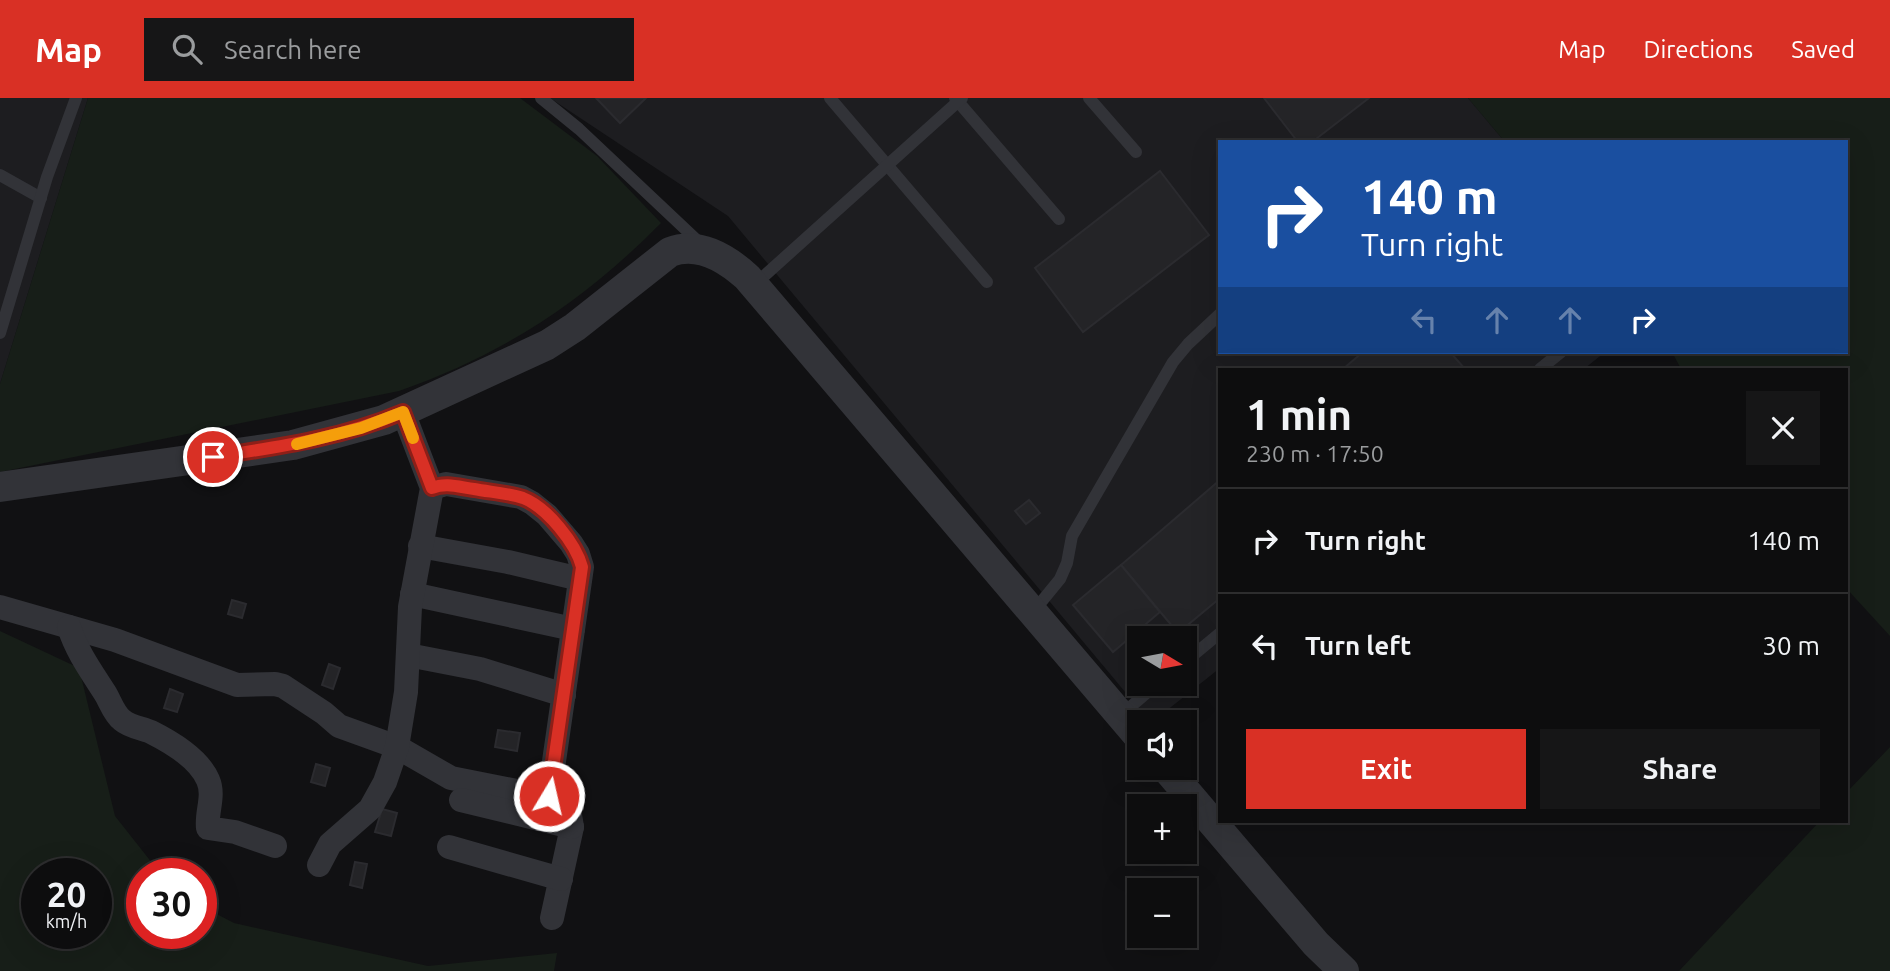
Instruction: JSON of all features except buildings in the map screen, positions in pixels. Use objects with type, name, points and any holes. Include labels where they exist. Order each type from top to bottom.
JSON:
[{"type":"street","points":[[0,487],[293,445],[361,428],[403,412],[555,341],[670,252],[683,247],[709,253],[734,265],[754,285],[1127,722]]},
{"type":"street","points":[[319,865],[330,844],[370,809],[385,782],[397,747],[406,692],[412,594],[432,488],[403,412]]},
{"type":"street","points":[[432,488],[446,484],[522,498],[547,515],[578,554],[582,567],[549,796]]},
{"type":"street","points":[[421,546],[580,579]]},
{"type":"street","points":[[412,594],[573,629]]},
{"type":"street","points":[[0,607],[115,640],[237,685],[283,686],[339,726],[397,747],[452,778],[549,796],[564,803],[569,809],[572,827],[552,918]]},
{"type":"street","points":[[69,627],[89,670],[120,719],[170,743],[196,763],[204,773],[211,794],[208,828],[235,832],[275,846]]},
{"type":"street","points":[[408,655],[480,669],[564,695]]},
{"type":"street","points":[[1176,780],[1316,944],[1343,971]]},
{"type":"street","points":[[461,800],[572,827]]},
{"type":"street","points":[[449,847],[561,879]]},
{"type":"lane","points":[[0,333],[41,198],[76,98]]},
{"type":"lane","points":[[541,98],[634,180],[709,253]]},
{"type":"lane","points":[[830,98],[987,282]]},
{"type":"lane","points":[[1089,98],[1136,152]]},
{"type":"lane","points":[[754,285],[959,99],[1059,219]]},
{"type":"lane","points":[[0,175],[41,198]]},
{"type":"lane","points":[[1033,612],[1060,579],[1067,563],[1072,536],[1173,362],[1218,316]]},
{"type":"lane","points":[[1541,368],[1559,354]]},
{"type":"lane","points":[[1197,652],[1218,635]]},
{"type":"shaded area","points":[[0,98],[88,98],[0,384]]},
{"type":"shaded area","points":[[88,98],[520,98],[597,156],[661,223],[602,277],[540,323],[473,360],[399,391],[0,472],[0,384]]},
{"type":"shaded area","points":[[550,98],[1468,98],[1503,140],[1218,140],[1218,354],[1603,354],[1585,368],[1218,368],[1218,670],[1197,686],[1197,626],[1127,626],[1127,694],[728,216]]},
{"type":"shaded area","points":[[1468,98],[1890,98],[1890,636],[1848,590],[1848,368],[1680,368],[1673,354],[1848,354],[1848,140],[1503,140]]},
{"type":"shaded area","points":[[0,631],[79,668],[115,816],[148,858],[126,858],[126,949],[217,949],[217,914],[234,923],[428,966],[557,953],[554,971],[0,971]]},
{"type":"shaded area","points":[[1128,696],[1185,696],[1167,710],[1140,710]]},
{"type":"shaded area","points":[[1890,747],[1890,971],[1679,971],[1818,823],[1848,823],[1848,791]]},
{"type":"slow traffic","points":[[297,444],[361,428],[403,412],[413,438]]},
{"type":"route","points":[[213,457],[293,445],[361,428],[403,412],[432,488],[446,484],[522,498],[547,515],[571,543],[582,567],[549,796]]}]
